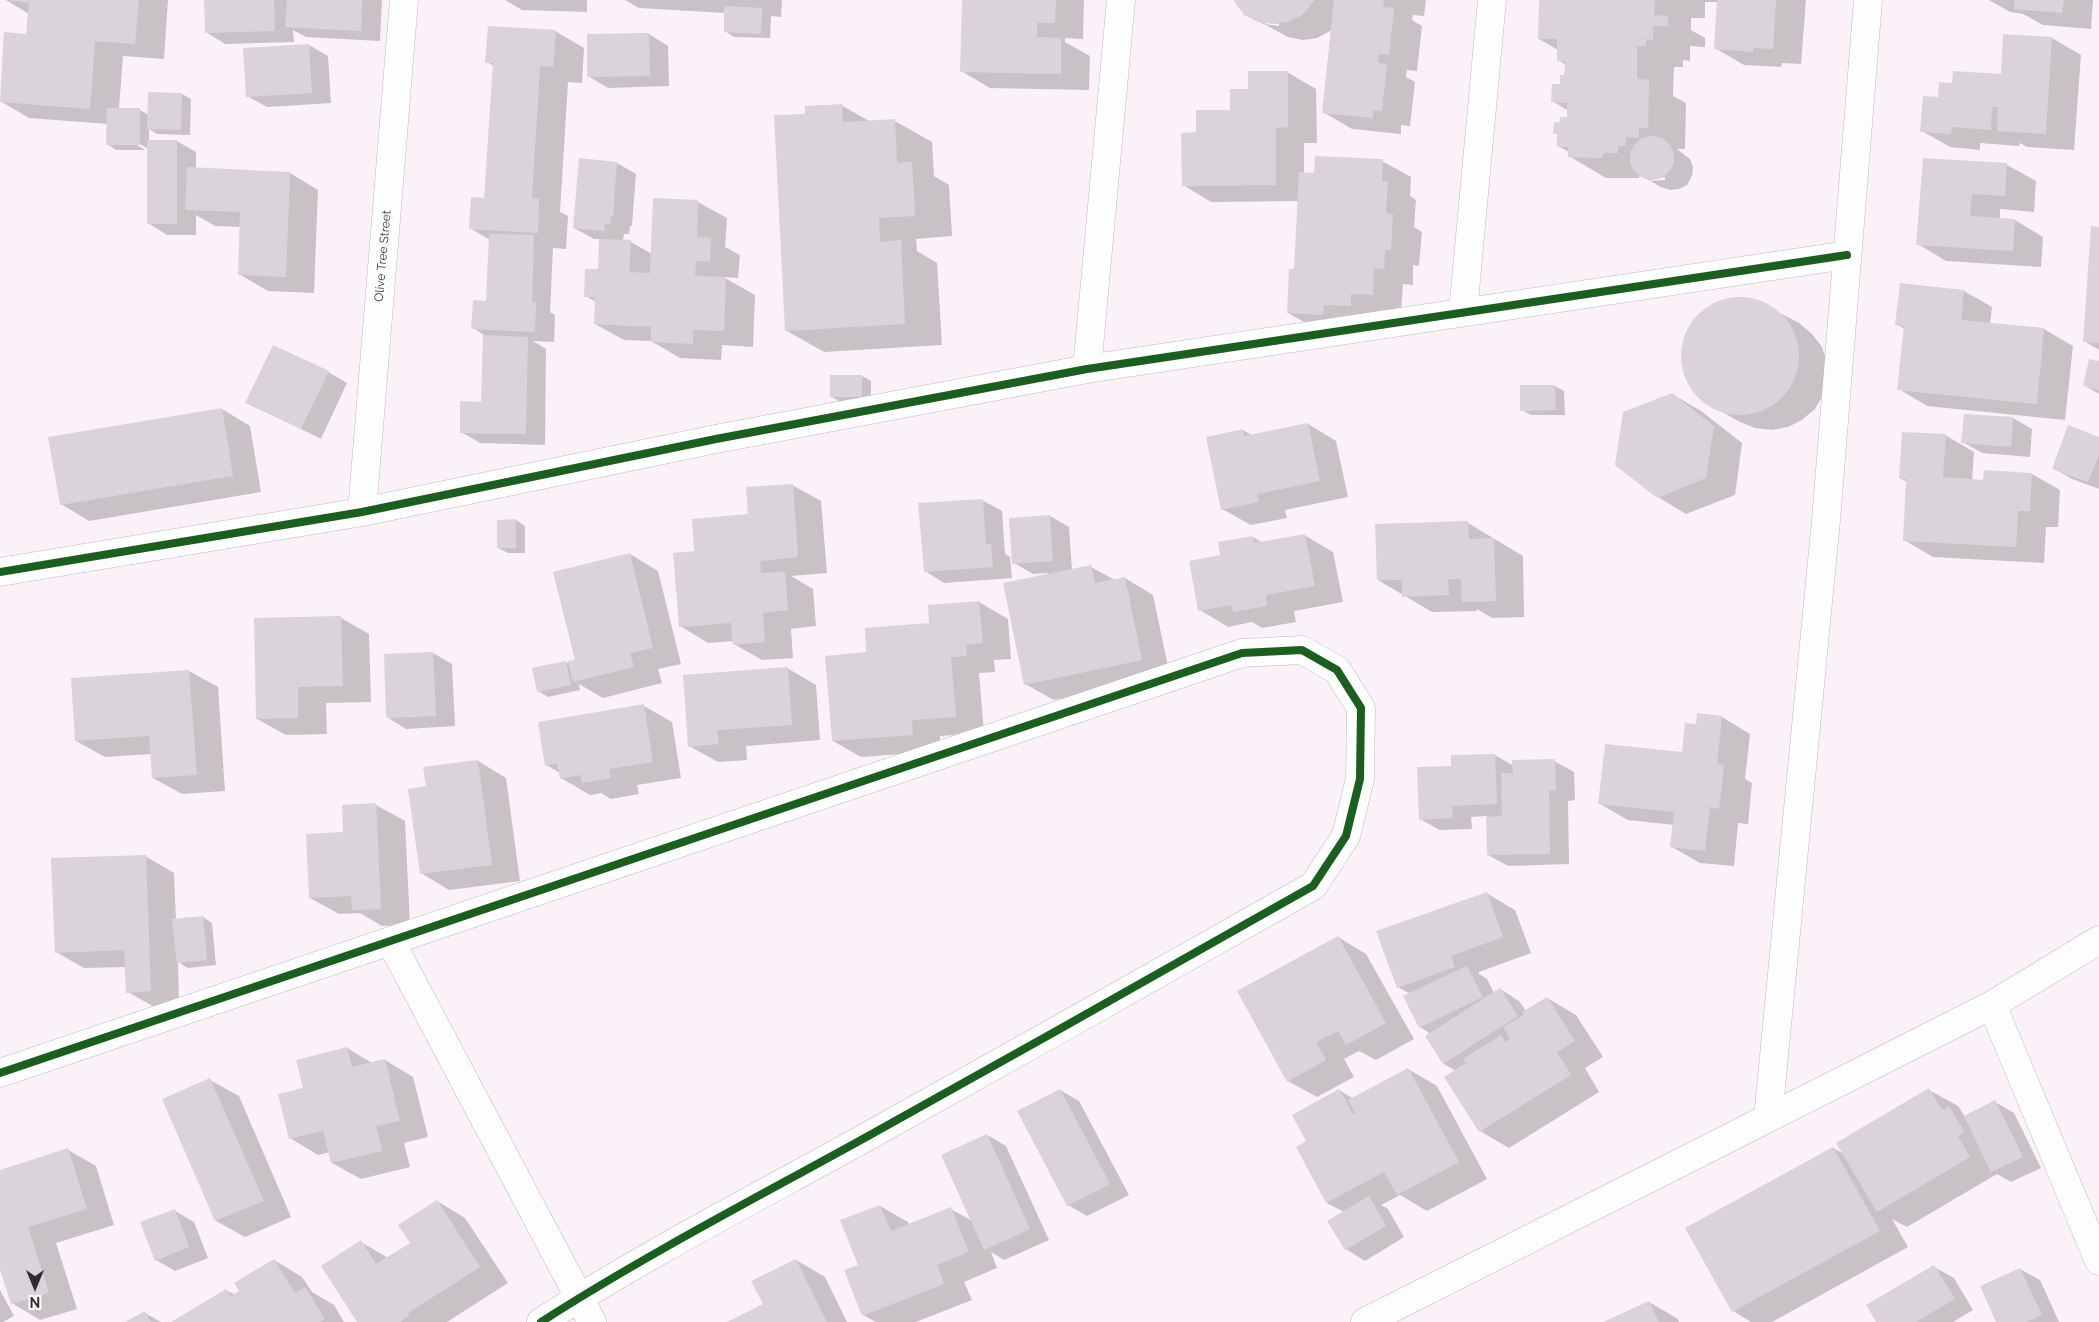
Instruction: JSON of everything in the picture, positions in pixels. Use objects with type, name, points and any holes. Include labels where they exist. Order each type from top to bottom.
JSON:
[{"type":"street","name":"Olive Tree Street","points":[[362,512],[404,0]]},
{"type":"street","points":[[1087,369],[1121,0]]},
{"type":"street","points":[[1463,312],[1492,0]]},
{"type":"street","points":[[1768,1118],[1825,529],[1868,0]]},
{"type":"street","points":[[0,572],[362,512],[716,439],[1087,369],[1847,255]]},
{"type":"street","points":[[0,1074],[1242,653],[1302,650],[1337,670],[1361,708],[1360,779],[1346,836],[1313,886],[580,1297],[541,1322]]},
{"type":"street","points":[[1365,1322],[1992,1005],[2099,940]]},
{"type":"street","points":[[391,942],[592,1322]]},
{"type":"street","points":[[1992,1005],[2099,1261]]},
{"type":"building","points":[[7,0],[139,0],[135,44],[95,41],[90,109],[0,102],[4,32],[26,34],[29,3]]},
{"type":"building","points":[[204,0],[274,0],[275,31],[205,33]]},
{"type":"building","points":[[287,0],[362,0],[361,31],[285,27]]},
{"type":"building","points":[[962,0],[1056,0],[1055,23],[1037,23],[1037,37],[1061,38],[1061,74],[960,72]]},
{"type":"building","points":[[1233,0],[1315,0],[1302,15],[1288,22],[1273,24],[1258,22],[1244,15]]},
{"type":"building","points":[[1334,0],[1384,0],[1383,7],[1394,8],[1389,55],[1379,54],[1378,63],[1387,64],[1382,111],[1373,110],[1373,118],[1322,113]]},
{"type":"building","points":[[1539,0],[1655,0],[1654,15],[1668,16],[1668,26],[1653,26],[1653,40],[1646,39],[1646,46],[1637,46],[1637,79],[1649,80],[1648,128],[1639,128],[1639,138],[1626,137],[1626,146],[1618,146],[1618,153],[1603,153],[1602,158],[1568,157],[1568,147],[1557,147],[1557,134],[1553,134],[1554,122],[1560,122],[1560,117],[1567,117],[1567,103],[1551,102],[1552,84],[1560,84],[1560,75],[1564,75],[1565,61],[1557,61],[1557,39],[1538,39]]},
{"type":"building","points":[[1717,0],[1776,0],[1773,49],[1753,48],[1753,52],[1714,49]]},
{"type":"building","points":[[2015,0],[2064,0],[2062,13],[2014,9]]},
{"type":"building","points":[[724,6],[762,8],[761,34],[724,32]]},
{"type":"building","points":[[488,26],[556,30],[553,67],[540,66],[532,198],[539,199],[538,233],[469,229],[471,197],[484,198],[493,63],[485,63]]},
{"type":"building","points":[[649,33],[650,76],[587,77],[587,34]]},
{"type":"building","points":[[2003,34],[2052,37],[2046,134],[1997,131],[1998,107],[1992,107],[1991,130],[1952,127],[1951,134],[1920,132],[1923,96],[1938,97],[1939,82],[1952,83],[1953,71],[2001,74]]},
{"type":"building","points":[[309,44],[312,93],[246,97],[243,48]]},
{"type":"building","points":[[1248,71],[1288,71],[1288,127],[1276,128],[1276,185],[1182,186],[1181,133],[1196,132],[1196,110],[1230,110],[1230,89],[1248,89]]},
{"type":"building","points":[[148,92],[182,93],[181,130],[147,129]]},
{"type":"building","points":[[842,104],[843,122],[895,119],[897,163],[912,162],[915,216],[879,218],[880,242],[901,240],[905,324],[785,331],[774,115],[805,114],[805,106]]},
{"type":"building","points":[[107,108],[140,108],[140,145],[106,145]]},
{"type":"building","points":[[1652,136],[1664,140],[1670,146],[1674,158],[1670,170],[1664,176],[1652,180],[1640,176],[1634,170],[1630,158],[1634,146],[1640,140]]},
{"type":"building","points":[[147,140],[177,140],[177,224],[147,224]]},
{"type":"building","points":[[1315,156],[1383,159],[1382,181],[1388,182],[1386,213],[1393,214],[1391,250],[1385,250],[1384,269],[1374,268],[1373,295],[1351,294],[1351,306],[1324,305],[1323,315],[1287,313],[1289,269],[1294,269],[1299,172],[1314,173]]},
{"type":"building","points":[[579,158],[617,162],[613,216],[611,216],[610,224],[605,224],[604,231],[573,228]]},
{"type":"building","points":[[1923,158],[2007,163],[2005,196],[1972,194],[1970,216],[2015,219],[2013,251],[1916,245]]},
{"type":"building","points":[[187,167],[290,172],[286,277],[238,275],[240,212],[185,210]]},
{"type":"building","points":[[653,198],[698,200],[697,237],[711,238],[710,262],[696,261],[695,276],[726,277],[724,331],[693,330],[693,344],[651,342],[651,327],[594,324],[595,297],[584,297],[585,269],[598,269],[599,239],[631,240],[629,272],[650,273]]},
{"type":"building","points":[[2091,226],[2099,227],[2099,343],[2083,342]]},
{"type":"building","points":[[489,234],[534,235],[532,302],[536,302],[535,332],[471,329],[473,300],[486,301]]},
{"type":"building","points":[[1900,283],[1964,290],[1961,320],[2044,328],[2037,404],[1897,390],[1904,326],[1895,325]]},
{"type":"building","points":[[1740,297],[1762,302],[1773,307],[1789,323],[1794,334],[1799,356],[1794,378],[1789,389],[1773,405],[1762,410],[1740,415],[1718,410],[1707,405],[1691,389],[1686,378],[1681,356],[1686,334],[1691,323],[1707,307],[1718,302]]},
{"type":"building","points":[[483,335],[528,337],[526,434],[460,433],[460,401],[481,402]]},
{"type":"building","points":[[273,345],[329,371],[301,429],[245,403]]},
{"type":"building","points":[[2089,359],[2099,361],[2099,390],[2083,386]]},
{"type":"building","points":[[830,375],[862,375],[862,397],[830,397]]},
{"type":"building","points":[[1520,385],[1555,385],[1556,410],[1520,411]]},
{"type":"building","points":[[1672,393],[1714,426],[1706,478],[1657,498],[1615,465],[1623,412]]},
{"type":"building","points":[[222,408],[233,476],[60,505],[48,437]]},
{"type":"building","points":[[1964,414],[2013,417],[2011,447],[1961,443]]},
{"type":"building","points":[[1308,423],[1320,481],[1257,494],[1259,502],[1221,510],[1206,437],[1243,429],[1244,436]]},
{"type":"building","points":[[2068,425],[2099,437],[2099,455],[2088,482],[2052,469]]},
{"type":"building","points":[[1902,432],[1946,434],[1943,477],[1983,480],[1984,470],[2032,473],[2030,511],[2018,511],[2016,547],[1903,541],[1906,479],[1899,478]]},
{"type":"building","points":[[793,484],[798,557],[760,561],[761,573],[785,572],[788,610],[763,613],[765,642],[733,645],[731,623],[679,627],[673,553],[694,551],[692,519],[748,514],[746,487]]},
{"type":"building","points":[[983,499],[986,544],[991,544],[993,567],[924,572],[918,503]]},
{"type":"building","points":[[1050,515],[1053,561],[1012,564],[1009,518]]},
{"type":"building","points":[[516,519],[516,548],[497,548],[497,520]]},
{"type":"building","points":[[1468,521],[1469,539],[1494,538],[1496,601],[1462,602],[1461,579],[1448,579],[1449,595],[1402,597],[1402,580],[1377,580],[1375,524]]},
{"type":"building","points":[[1305,534],[1315,586],[1266,595],[1267,606],[1233,612],[1232,605],[1198,611],[1189,561],[1220,555],[1218,542],[1253,536],[1254,543]]},
{"type":"building","points":[[630,553],[653,648],[630,653],[634,667],[573,682],[568,661],[575,660],[553,572]]},
{"type":"building","points":[[1091,565],[1095,583],[1125,577],[1142,660],[1024,685],[1003,583]]},
{"type":"building","points":[[979,601],[983,643],[966,645],[967,656],[951,657],[956,717],[912,720],[913,735],[832,741],[825,656],[866,652],[865,628],[929,623],[928,605]]},
{"type":"building","points":[[341,616],[343,686],[298,687],[298,718],[256,719],[254,618]]},
{"type":"building","points":[[433,652],[436,716],[386,718],[384,654]]},
{"type":"building","points":[[566,661],[571,685],[537,692],[532,668]]},
{"type":"building","points":[[788,667],[792,725],[717,730],[719,744],[688,747],[683,675]]},
{"type":"building","points":[[189,670],[197,775],[152,778],[149,736],[75,741],[71,678]]},
{"type":"building","points":[[644,704],[653,762],[609,769],[611,778],[582,783],[580,775],[560,779],[557,763],[545,766],[538,722]]},
{"type":"building","points":[[1697,713],[1722,716],[1717,764],[1724,765],[1719,809],[1710,807],[1705,851],[1670,847],[1674,812],[1598,804],[1605,744],[1682,752],[1685,723],[1696,724]]},
{"type":"building","points":[[1495,754],[1497,804],[1452,806],[1453,818],[1419,820],[1417,767],[1451,766],[1451,755]]},
{"type":"building","points":[[1555,759],[1556,790],[1549,791],[1550,854],[1487,855],[1486,817],[1502,816],[1501,773],[1513,773],[1512,760]]},
{"type":"building","points":[[478,760],[492,865],[420,874],[408,789],[426,786],[423,767]]},
{"type":"building","points":[[376,803],[381,909],[352,910],[351,896],[309,898],[306,834],[343,832],[342,805]]},
{"type":"building","points":[[146,855],[151,991],[126,993],[124,950],[55,953],[51,858]]},
{"type":"building","points":[[1487,892],[1503,937],[1451,956],[1455,967],[1397,988],[1376,931]]},
{"type":"building","points":[[203,916],[207,960],[177,963],[172,919]]},
{"type":"building","points":[[1338,936],[1386,1023],[1346,1045],[1338,1031],[1316,1042],[1326,1060],[1287,1082],[1237,991]]},
{"type":"building","points":[[1467,966],[1483,997],[1419,1028],[1403,996]]},
{"type":"building","points":[[1500,988],[1518,1016],[1443,1064],[1425,1036]]},
{"type":"building","points":[[1547,997],[1575,1041],[1557,1052],[1571,1075],[1479,1132],[1444,1077],[1466,1063],[1463,1059],[1501,1035],[1505,1042],[1510,1039],[1503,1027],[1524,1015],[1522,1012]]},
{"type":"building","points":[[347,1047],[352,1067],[385,1059],[400,1121],[376,1126],[382,1151],[331,1163],[323,1131],[289,1139],[278,1094],[303,1088],[296,1060]]},
{"type":"building","points":[[1408,1068],[1459,1162],[1397,1195],[1384,1172],[1326,1203],[1296,1147],[1306,1141],[1292,1115],[1339,1089],[1353,1114],[1355,1113],[1348,1100]]},
{"type":"building","points":[[210,1078],[264,1201],[215,1221],[162,1099]]},
{"type":"building","points":[[1929,1088],[1942,1110],[1949,1106],[1964,1132],[1958,1136],[1970,1157],[1877,1212],[1836,1143]]},
{"type":"building","points":[[1060,1089],[1110,1184],[1067,1206],[1017,1111]]},
{"type":"building","points":[[1995,1100],[2023,1157],[1991,1172],[1964,1116]]},
{"type":"building","points":[[987,1134],[1030,1229],[984,1250],[941,1155]]},
{"type":"building","points":[[1833,1147],[1880,1231],[1732,1312],[1685,1228]]},
{"type":"building","points":[[68,1148],[87,1209],[28,1227],[49,1293],[11,1304],[0,1270],[0,1170]]},
{"type":"building","points":[[1369,1196],[1386,1226],[1345,1250],[1327,1221]]},
{"type":"building","points":[[437,1200],[480,1267],[408,1313],[410,1315],[400,1322],[357,1322],[321,1266],[361,1240],[376,1264],[410,1243],[398,1225]]},
{"type":"building","points":[[880,1205],[891,1231],[951,1207],[969,1252],[937,1265],[944,1284],[862,1316],[844,1270],[858,1265],[840,1220]]},
{"type":"building","points":[[175,1209],[189,1247],[155,1261],[140,1222]]},
{"type":"building","points":[[274,1259],[295,1293],[305,1287],[325,1319],[319,1322],[171,1322],[226,1289],[231,1296],[239,1291],[234,1283]]},
{"type":"building","points":[[796,1259],[827,1322],[727,1322],[763,1304],[751,1281]]},
{"type":"building","points":[[1934,1265],[1955,1299],[1916,1322],[1876,1322],[1866,1305]]},
{"type":"building","points":[[2020,1268],[2042,1315],[2026,1322],[1996,1322],[1980,1286]]},
{"type":"building","points":[[1649,1301],[1659,1322],[1603,1322]]},
{"type":"building","points":[[145,1311],[151,1322],[125,1322]]},
{"type":"cycle path","points":[[0,572],[362,512],[716,439],[1087,369],[1847,255]]},
{"type":"cycle path","points":[[0,1073],[1242,653],[1302,650],[1337,670],[1361,708],[1360,779],[1346,836],[1313,886],[663,1249],[541,1322]]}]
